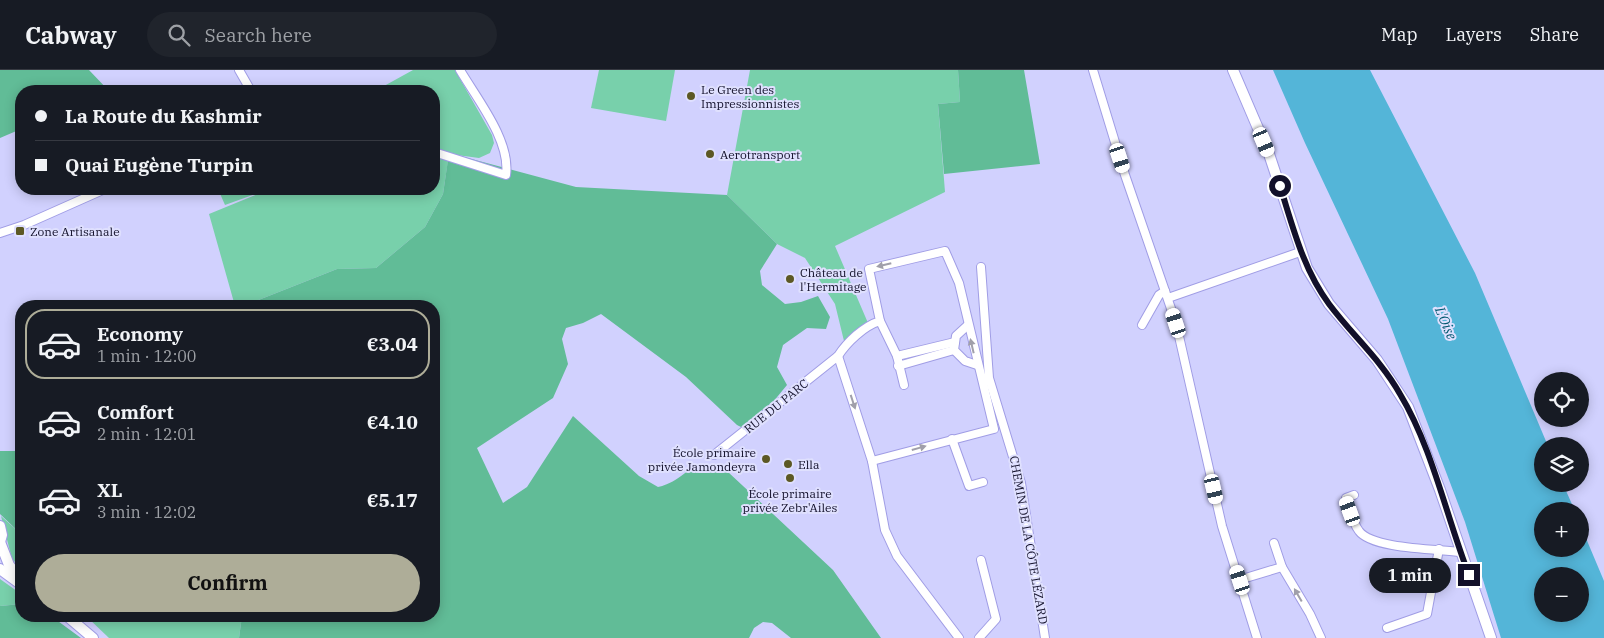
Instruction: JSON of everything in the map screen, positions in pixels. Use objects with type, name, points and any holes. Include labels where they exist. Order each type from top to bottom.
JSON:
[{"type":"main road","points":[[1232,70],[1269,154],[1300,252],[1329,304],[1377,360],[1408,407],[1440,490],[1491,638]]},
{"type":"main road","points":[[0,526],[2,535],[0,542],[9,565],[15,572]]},
{"type":"main road","points":[[0,569],[15,580]]},
{"type":"main road","points":[[73,622],[93,638]]},
{"type":"street","points":[[240,70],[248,85]]},
{"type":"street","points":[[440,154],[506,175],[507,163],[501,141],[460,70]]},
{"type":"street","points":[[1093,70],[1176,323],[1222,526],[1257,638]]},
{"type":"street","points":[[0,233],[24,225],[92,195]]},
{"type":"street","points":[[872,461],[994,429],[977,365],[959,283],[945,251],[870,269],[880,321],[897,356],[904,385]]},
{"type":"street","points":[[1142,325],[1159,295],[1167,295],[1300,252]]},
{"type":"street","name":"CHEMIN DE LA CÔTE LÉZARD","points":[[981,267],[989,378],[1021,483],[1045,638]]},
{"type":"street","name":"RUE DU PARC","points":[[714,455],[838,356],[842,349],[871,324],[880,321]]},
{"type":"street","points":[[968,324],[956,336],[955,346],[965,362],[977,365]]},
{"type":"street","points":[[897,356],[955,346]]},
{"type":"street","points":[[898,366],[955,346]]},
{"type":"street","points":[[838,356],[872,461],[885,530],[897,556],[959,638]]},
{"type":"street","points":[[952,439],[969,486],[983,482]]},
{"type":"street","points":[[1354,496],[1346,498],[1355,524],[1366,538],[1384,543],[1460,552]]},
{"type":"street","points":[[1274,542],[1282,567],[1310,614],[1320,638]]},
{"type":"street","points":[[1388,628],[1427,614],[1439,549]]},
{"type":"street","points":[[979,638],[996,619],[981,560]]},
{"type":"street","points":[[1240,580],[1282,567]]},
{"type":"green space","points":[[0,70],[89,70],[103,85],[15,85],[15,132],[0,138]]},
{"type":"green space","points":[[413,70],[455,70],[492,135],[494,143],[490,153],[479,158],[449,154],[443,194],[425,227],[376,268],[337,269],[258,300],[233,300],[209,214],[255,195],[440,195],[440,85],[386,85]]},
{"type":"green space","points":[[599,70],[675,70],[666,121],[591,108]]},
{"type":"green space","points":[[750,70],[958,70],[960,102],[938,104],[945,192],[835,246],[868,323],[844,341],[835,304],[805,258],[777,244],[727,195]]},
{"type":"green space","points":[[958,70],[1024,70],[1040,164],[944,174],[938,104],[960,102]]},
{"type":"green space","points":[[449,153],[576,187],[727,195],[777,244],[760,271],[762,285],[785,304],[801,302],[818,296],[830,317],[826,329],[807,328],[783,345],[777,367],[787,385],[749,431],[737,425],[686,377],[601,314],[583,323],[566,328],[562,339],[568,364],[553,398],[477,448],[503,503],[527,487],[573,416],[639,476],[658,487],[668,484],[696,467],[714,467],[728,472],[833,570],[881,638],[791,638],[772,623],[763,622],[754,628],[749,638],[239,638],[241,622],[440,622],[440,300],[258,300],[337,269],[376,268],[425,227],[443,194]]},
{"type":"green space","points":[[221,195],[252,195],[225,205]]},
{"type":"green space","points":[[0,451],[15,451],[15,528],[0,514]]},
{"type":"green space","points":[[1,516],[15,529],[15,562],[12,559]]},
{"type":"green space","points":[[0,579],[15,590],[15,605],[0,606]]},
{"type":"green space","points":[[15,605],[15,622],[59,622],[81,638],[0,638],[0,606]]},
{"type":"green space","points":[[92,622],[241,622],[239,638],[109,638]]},
{"type":"water","name":"L'Oise","points":[[1273,70],[1370,70],[1475,273],[1534,413],[1534,427],[1540,427],[1544,437],[1534,437],[1534,492],[1567,492],[1571,502],[1534,502],[1534,557],[1589,557],[1589,545],[1604,581],[1604,638],[1501,638],[1465,522],[1388,319],[1305,143]]},
{"type":"place","name":"Le Green des Impressionnistes","points":[[691,96]]},
{"type":"place","name":"Aerotransport","points":[[710,154]]},
{"type":"place","name":"Zone Artisanale","points":[[20,231]]},
{"type":"place","name":"Château de l'Hermitage","points":[[790,279]]},
{"type":"place","name":"École primaire privée Jamondeyra","points":[[766,459]]},
{"type":"place","name":"Ella","points":[[788,464]]},
{"type":"place","name":"École primaire privée Zebr'Ailes","points":[[790,478]]},
{"type":"route","points":[[1280,186],[1300,252],[1307,268],[1329,304],[1377,360],[1408,407],[1440,490],[1469,575]]}]
